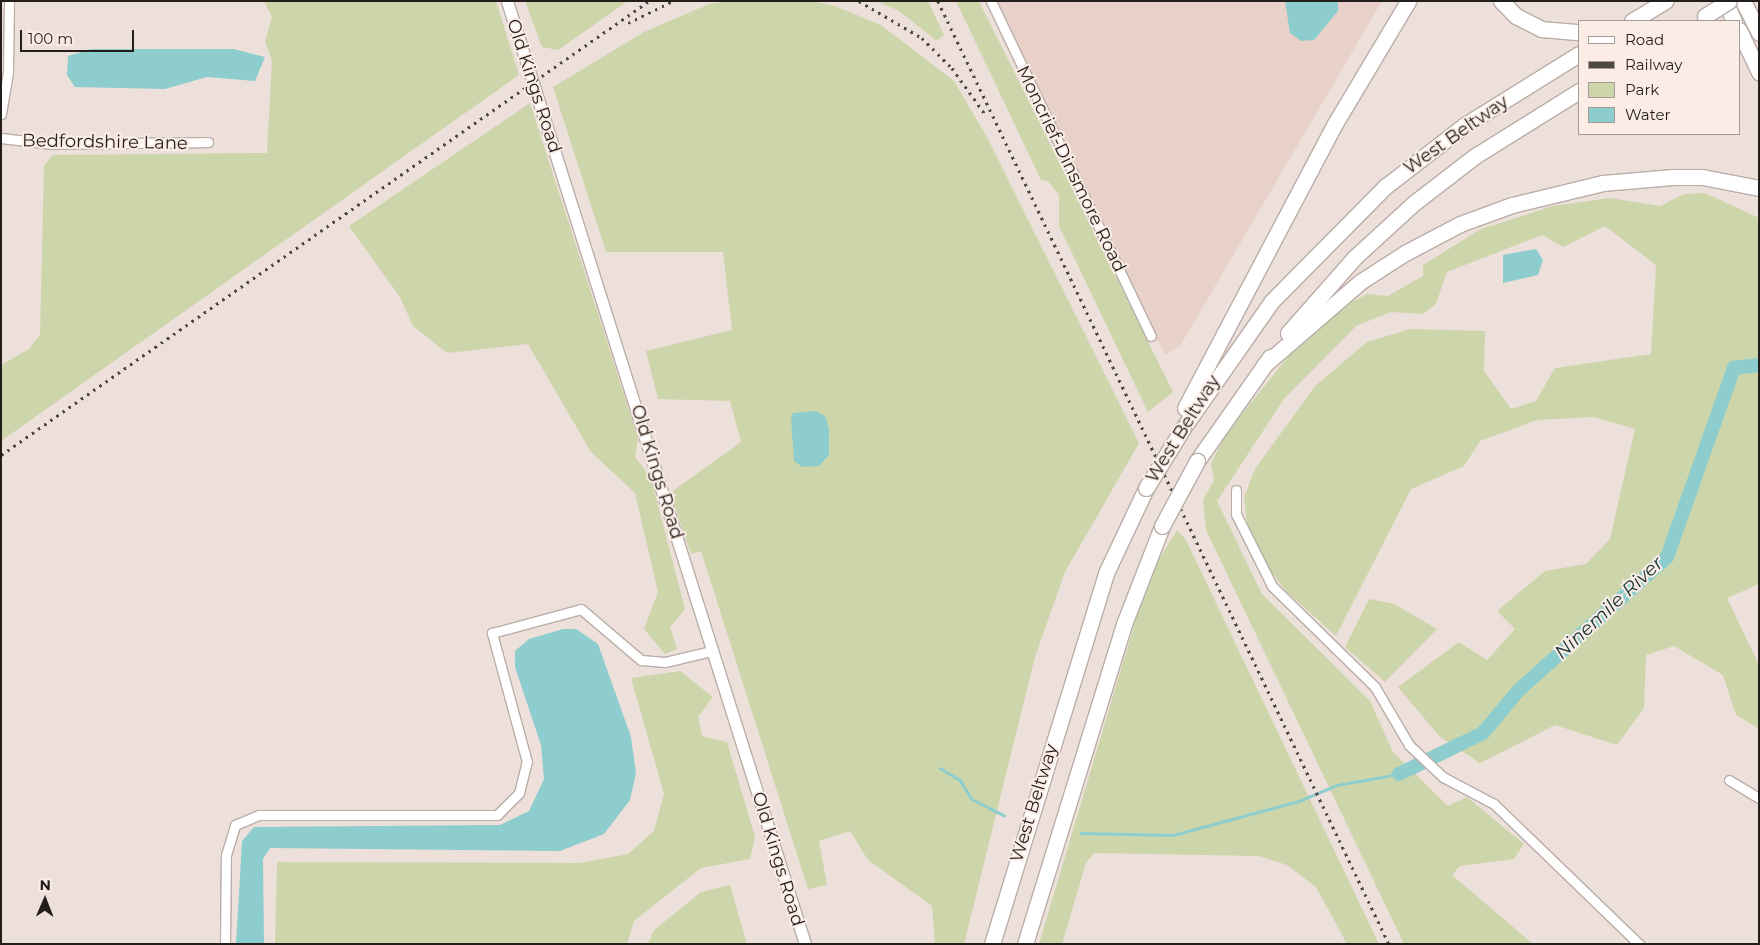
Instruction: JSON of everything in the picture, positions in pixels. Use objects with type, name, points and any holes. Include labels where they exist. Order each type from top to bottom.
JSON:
[{"type":"highway","points":[[1181,424],[1336,122],[1408,1]]},
{"type":"highway","points":[[1501,1],[1516,16],[1541,29],[1578,32]]},
{"type":"highway","points":[[1633,20],[1665,1]]},
{"type":"highway","points":[[1725,1],[1734,20]]},
{"type":"highway","points":[[1701,18],[1729,1]]},
{"type":"highway","points":[[1743,1],[1759,33]]},
{"type":"highway","points":[[1740,32],[1759,72]]},
{"type":"highway","name":"West Beltway","points":[[992,944],[1107,571],[1156,467],[1181,424],[1272,302],[1380,192],[1465,125],[1578,55]]},
{"type":"highway","name":"West Beltway","points":[[1025,944],[1121,634],[1162,526],[1197,461],[1264,365],[1349,264],[1414,204],[1475,156],[1578,92]]},
{"type":"highway","points":[[1264,365],[1352,288],[1405,253],[1512,205],[1603,183],[1673,177],[1710,178],[1759,188]]},
{"type":"street","points":[[1,114],[9,1]]},
{"type":"street","name":"Old Kings Road","points":[[507,1],[805,944]]},
{"type":"street","name":"Moncrief-Dinsmore Road","points":[[990,1],[1151,336]]},
{"type":"street","name":"Bedfordshire Lane","points":[[1,138],[52,144],[208,142]]},
{"type":"street","points":[[1236,490],[1236,514],[1272,586],[1375,688],[1409,745],[1435,771],[1494,804],[1639,944]]},
{"type":"street","points":[[225,944],[226,855],[235,825],[259,815],[497,815],[519,794],[527,762],[492,633],[580,609],[641,660],[665,662],[712,651]]},
{"type":"street","points":[[1729,780],[1759,798]]},
{"type":"shaded area","points":[[995,1],[1382,1],[1180,346],[1165,355]]},
{"type":"green space","points":[[264,1],[496,1],[519,75],[1,441],[1,365],[29,349],[40,335],[44,166],[53,155],[267,153],[272,61],[265,41],[272,17]]},
{"type":"green space","points":[[525,1],[628,1],[558,50],[542,47]]},
{"type":"green space","points":[[728,1],[812,1],[835,6],[881,25],[954,81],[987,137],[1139,443],[1065,572],[1035,657],[964,944],[935,944],[932,906],[868,860],[850,831],[819,841],[827,885],[808,889],[701,551],[691,554],[670,493],[741,442],[730,401],[658,399],[646,351],[732,330],[723,252],[606,252],[553,87],[644,32],[709,4]]},
{"type":"green space","points":[[876,1],[928,1],[944,35],[937,41],[899,11]]},
{"type":"green space","points":[[956,1],[979,1],[1173,392],[1148,412],[1059,226],[1059,195],[1048,181],[1041,180]]},
{"type":"green space","points":[[530,103],[638,438],[635,457],[651,478],[685,609],[670,627],[677,649],[665,654],[644,629],[658,592],[635,493],[591,452],[528,344],[447,353],[413,326],[400,297],[349,226]]},
{"type":"green space","points":[[1705,193],[1759,218],[1759,584],[1727,598],[1759,665],[1759,729],[1736,715],[1723,675],[1674,646],[1646,655],[1644,708],[1617,745],[1555,725],[1480,763],[1440,737],[1398,687],[1459,642],[1487,660],[1515,629],[1497,611],[1545,571],[1586,564],[1610,539],[1635,429],[1593,417],[1537,420],[1480,441],[1464,466],[1411,489],[1336,636],[1286,591],[1262,560],[1247,523],[1244,497],[1255,469],[1315,386],[1367,342],[1410,329],[1485,331],[1484,371],[1511,409],[1536,401],[1555,368],[1651,354],[1656,265],[1605,226],[1563,247],[1542,235],[1447,272],[1436,304],[1423,314],[1391,312],[1356,326],[1284,399],[1217,501],[1262,594],[1370,701],[1393,752],[1448,806],[1467,797],[1524,844],[1514,859],[1460,866],[1452,875],[1533,944],[1404,944],[1206,530],[1203,500],[1214,480],[1211,464],[1225,435],[1291,353],[1334,312],[1367,294],[1388,296],[1423,276],[1423,265],[1481,229],[1553,206],[1610,198],[1660,206],[1684,194]]},
{"type":"green space","points":[[1177,530],[1186,540],[1379,944],[1347,944],[1316,887],[1287,865],[1258,856],[1094,853],[1086,863],[1062,944],[1039,944],[1149,575]]},
{"type":"green space","points":[[1369,599],[1394,604],[1437,629],[1385,682],[1345,647]]},
{"type":"green space","points":[[680,671],[713,697],[698,717],[702,736],[727,742],[755,837],[750,859],[701,868],[634,921],[627,944],[275,944],[277,862],[580,863],[628,854],[654,831],[664,794],[631,678]]},
{"type":"green space","points":[[730,885],[747,944],[648,944],[654,930],[701,892]]},
{"type":"water","points":[[1285,1],[1338,1],[1338,11],[1314,40],[1301,41],[1290,33]]},
{"type":"water","points":[[91,49],[234,49],[265,57],[255,81],[207,77],[165,89],[75,87],[67,75],[68,56]]},
{"type":"water","points":[[1536,249],[1543,260],[1538,275],[1503,283],[1503,255]]},
{"type":"water","points":[[816,411],[825,416],[829,428],[829,455],[819,466],[802,467],[794,461],[791,419],[793,413]]},
{"type":"water","points":[[563,629],[576,629],[598,644],[631,737],[636,773],[630,800],[604,834],[560,851],[270,848],[263,859],[264,944],[236,944],[242,841],[254,827],[500,825],[529,811],[544,779],[541,745],[515,667],[515,651],[529,639]]},
{"type":"waterway","name":"Ninemile River","points":[[1399,774],[1483,733],[1519,690],[1667,557],[1734,368],[1759,365]]},
{"type":"waterway","points":[[940,768],[960,780],[972,799],[1004,815]]},
{"type":"waterway","points":[[1081,833],[1173,835],[1299,801],[1337,785],[1399,774]]},
{"type":"railway","points":[[1,455],[649,1]]},
{"type":"railway","points":[[628,23],[673,1]]},
{"type":"railway","points":[[859,1],[922,38],[952,68],[985,114]]},
{"type":"railway","points":[[938,1],[1389,944]]}]
